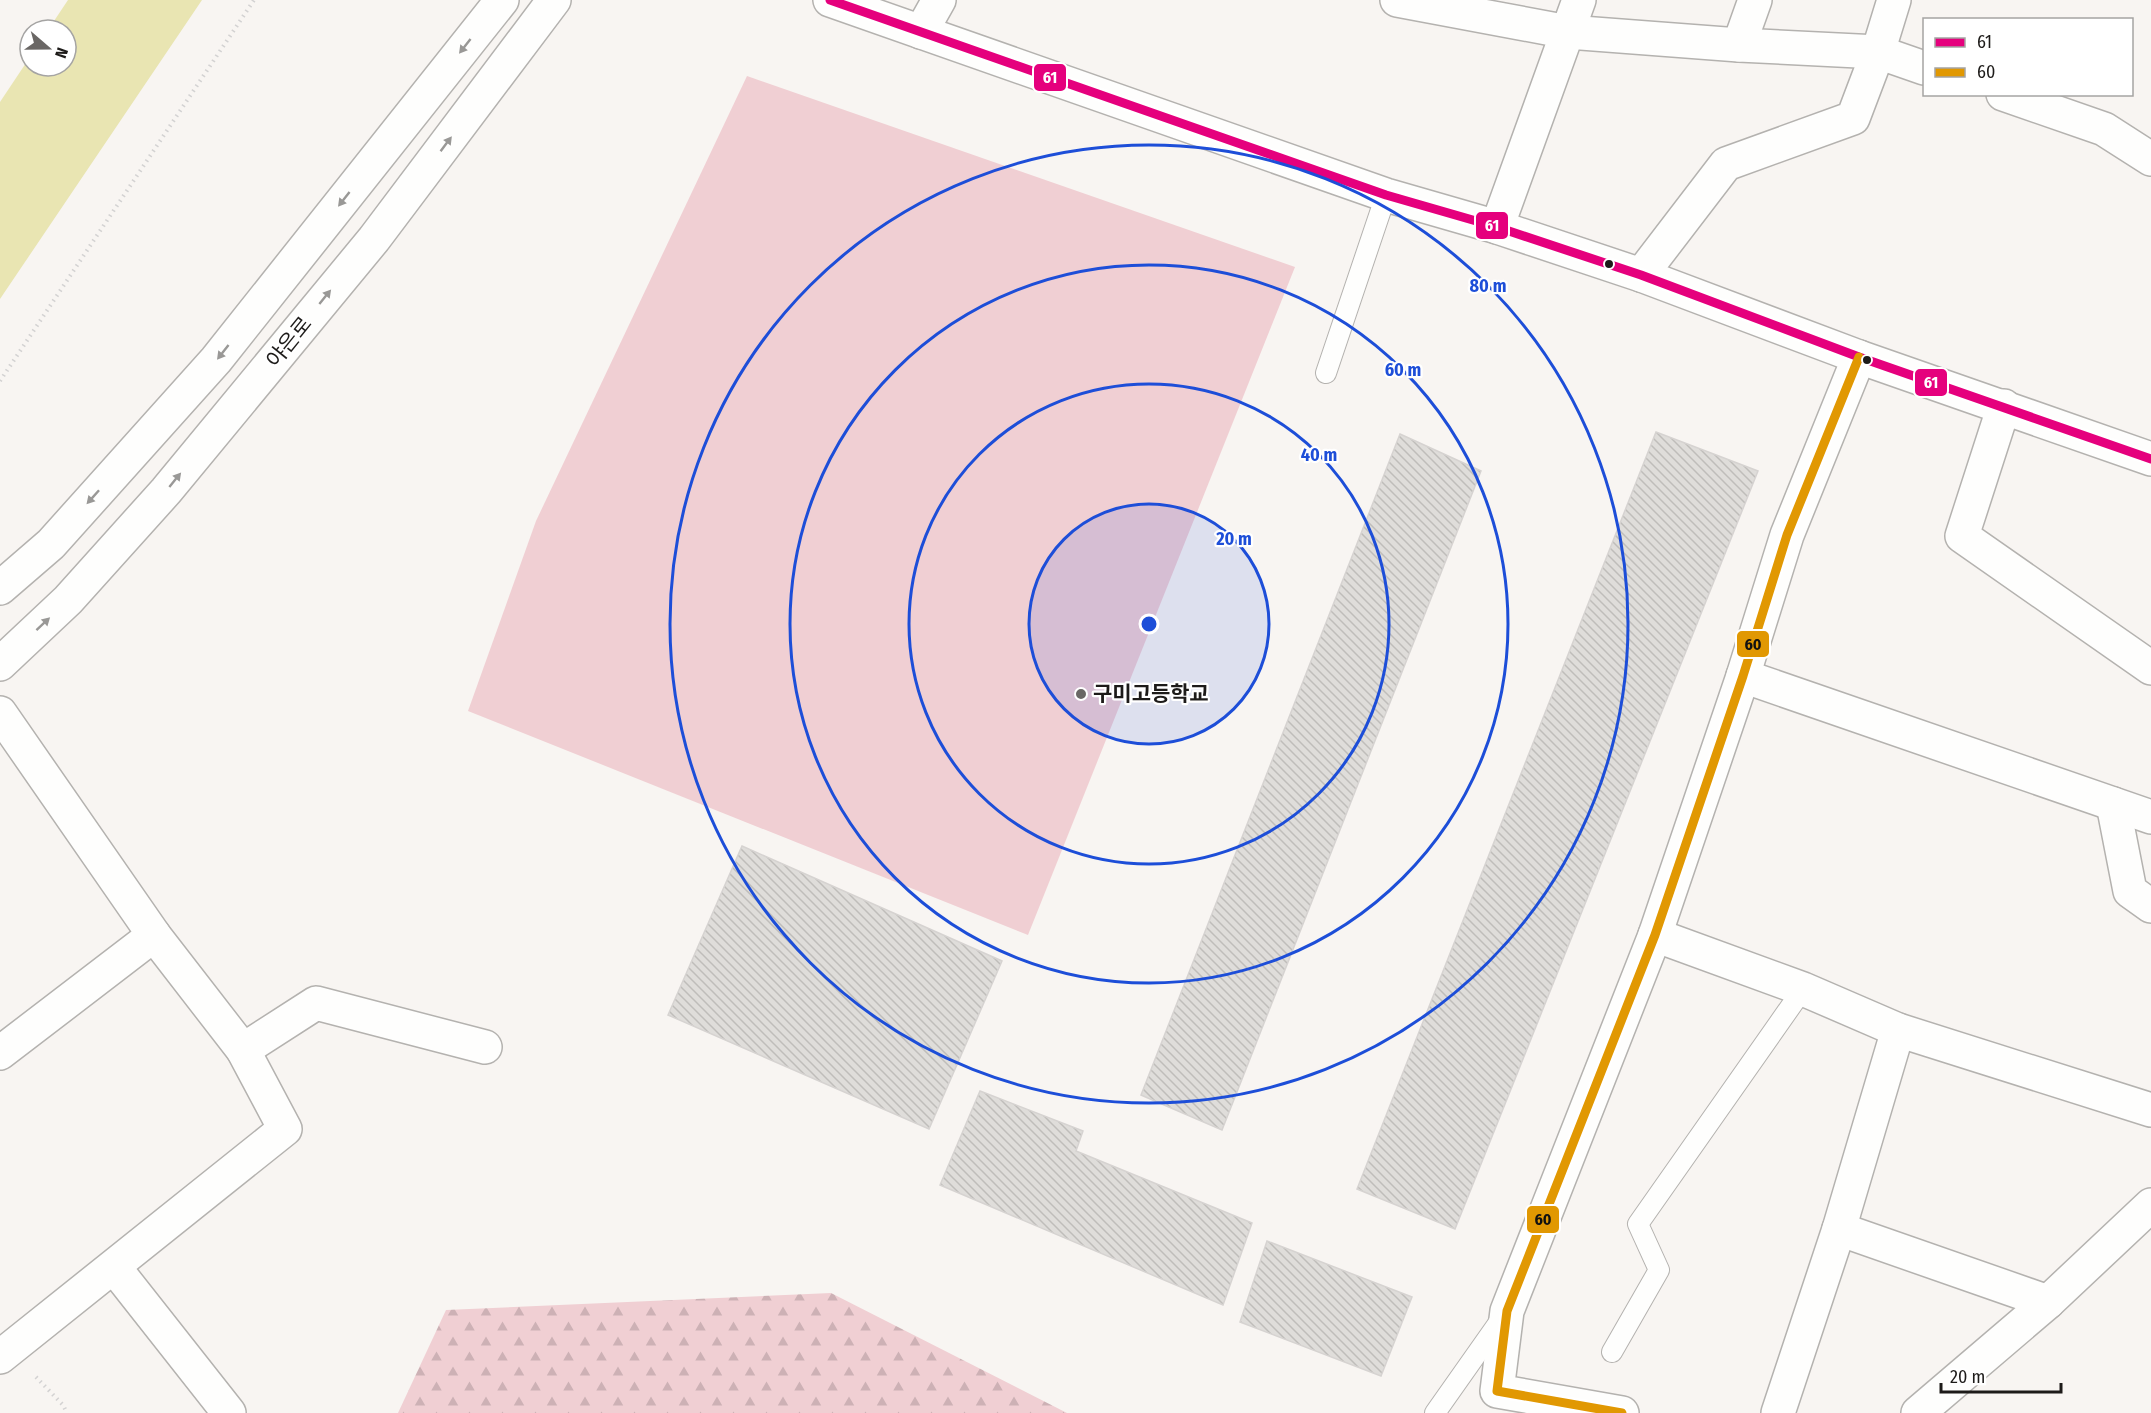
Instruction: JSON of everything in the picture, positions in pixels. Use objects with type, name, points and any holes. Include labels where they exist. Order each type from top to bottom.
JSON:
[{"type":"street","points":[[0,588],[51,544],[216,360],[502,0]]},
{"type":"street","name":"야은로","points":[[0,664],[68,600],[166,491],[374,239],[554,0]]},
{"type":"street","points":[[830,0],[1386,195],[1497,227],[1641,275],[1859,357],[2151,459]]},
{"type":"street","points":[[921,32],[939,0]]},
{"type":"street","points":[[1397,0],[1568,32],[1738,45],[1878,52],[1923,68]]},
{"type":"street","points":[[1497,227],[1579,0]]},
{"type":"street","points":[[1738,45],[1755,0]]},
{"type":"street","points":[[1641,275],[1726,164],[1853,118],[1878,52],[1894,0]]},
{"type":"street","points":[[2009,96],[2104,129],[2151,159]]},
{"type":"street","points":[[1622,1413],[1497,1391],[1508,1311],[1655,935],[1743,676],[1787,535],[1859,357]]},
{"type":"street","points":[[2004,406],[1962,536],[2151,668]]},
{"type":"street","points":[[1743,676],[2151,817]]},
{"type":"street","points":[[0,713],[154,935],[243,1050],[285,1128],[5,1354]]},
{"type":"street","points":[[2113,804],[2130,891],[2151,906]]},
{"type":"street","points":[[0,1053],[154,935]]},
{"type":"street","points":[[1655,935],[1803,989],[1898,1029],[2151,1110]]},
{"type":"street","points":[[243,1050],[316,1003],[485,1047]]},
{"type":"street","points":[[1778,1413],[1839,1229],[1898,1029]]},
{"type":"street","points":[[1918,1413],[2048,1302],[2151,1205]]},
{"type":"street","points":[[1839,1229],[2048,1302]]},
{"type":"street","points":[[114,1267],[229,1413]]},
{"type":"lane","points":[[1326,373],[1386,195]]},
{"type":"lane","points":[[1612,1352],[1659,1270],[1638,1224],[1803,989]]},
{"type":"lane","points":[[1436,1413],[1508,1311]]},
{"type":"path","points":[[0,381],[254,0]]},
{"type":"path","points":[[5,1354],[63,1405],[67,1413]]},
{"type":"green space","points":[[747,76],[1295,267],[1028,935],[468,711],[536,521]]},
{"type":"green space","points":[[831,1293],[1067,1413],[398,1413],[446,1310]]},
{"type":"shaded area","points":[[68,0],[202,0],[0,299],[0,102],[18,75],[18,78],[78,78],[78,18],[56,18]]},
{"type":"building","points":[[1656,432],[1758,471],[1455,1229],[1357,1189]]},
{"type":"building","points":[[1400,434],[1481,471],[1222,1130],[1141,1095]]},
{"type":"building","points":[[742,846],[1002,961],[929,1129],[668,1015]]},
{"type":"building","points":[[980,1091],[1083,1131],[1076,1151],[1252,1223],[1223,1305],[940,1185]]},
{"type":"building","points":[[1267,1241],[1412,1297],[1381,1376],[1240,1322]]},
{"type":"transit line","name":"61","points":[[830,0],[1386,195],[1497,227],[1641,275],[1859,357],[2151,459]]},
{"type":"transit line","name":"60","points":[[1622,1413],[1497,1391],[1507,1311],[1655,935],[1743,676],[1787,535],[1859,357]]},
{"type":"place","name":"구미고등학교","points":[[1081,694]]}]
